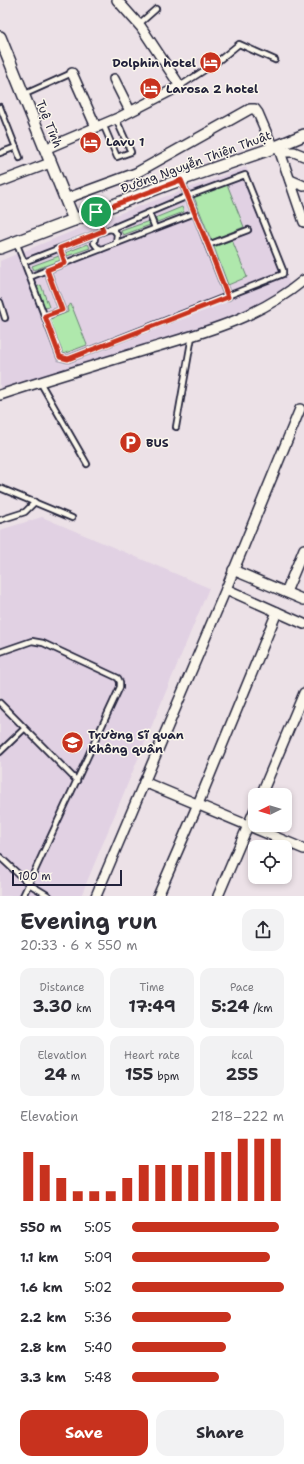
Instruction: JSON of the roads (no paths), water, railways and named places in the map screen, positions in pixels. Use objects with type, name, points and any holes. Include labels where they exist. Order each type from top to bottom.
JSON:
[{"type":"street","points":[[45,149],[116,119],[180,86],[139,24],[116,0]]},
{"type":"street","name":"Tuệ Tĩnh","points":[[0,37],[74,220]]},
{"type":"street","points":[[72,73],[100,126]]},
{"type":"street","points":[[114,79],[130,111]]},
{"type":"street","points":[[65,199],[136,173],[250,109],[255,109],[277,149],[290,180],[304,222]]},
{"type":"street","name":"Đường Nguyễn Thiện Thuật","points":[[0,248],[181,180],[277,149],[304,135]]},
{"type":"street","points":[[277,149],[294,152],[304,156]]},
{"type":"street","points":[[0,182],[50,162]]},
{"type":"street","points":[[290,180],[304,186]]},
{"type":"street","points":[[0,395],[228,324],[261,310],[283,297],[304,280]]},
{"type":"street","points":[[96,896],[226,589],[300,409]]},
{"type":"street","points":[[286,592],[304,549]]},
{"type":"street","points":[[233,570],[304,600]]},
{"type":"street","points":[[226,589],[304,624]]},
{"type":"street","points":[[158,896],[198,804],[277,612]]},
{"type":"street","points":[[264,788],[304,693]]},
{"type":"street","points":[[144,782],[248,825],[218,896]]},
{"type":"street","points":[[264,832],[304,849]]},
{"type":"lane","points":[[139,24],[156,9]]},
{"type":"lane","points":[[180,86],[218,62],[239,44],[275,60]]},
{"type":"lane","points":[[23,95],[72,73]]},
{"type":"lane","points":[[0,107],[20,158]]},
{"type":"lane","points":[[100,126],[117,157],[131,152],[116,119]]},
{"type":"lane","points":[[0,153],[16,147]]},
{"type":"lane","points":[[16,242],[60,357],[68,359],[283,274],[283,270],[246,177],[243,175],[24,262]]},
{"type":"lane","points":[[181,180],[228,297]]},
{"type":"lane","points":[[96,212],[103,231]]},
{"type":"lane","points":[[149,213],[155,228]]},
{"type":"lane","points":[[30,277],[194,213]]},
{"type":"lane","points":[[110,229],[114,230],[117,234],[116,243]]},
{"type":"lane","points":[[208,245],[248,230]]},
{"type":"lane","points":[[96,234],[94,243],[101,249]]},
{"type":"lane","points":[[60,248],[65,263]]},
{"type":"lane","points":[[45,316],[62,310],[47,270]]},
{"type":"lane","points":[[0,302],[6,318]]},
{"type":"lane","points":[[176,427],[192,336]]},
{"type":"lane","points":[[40,382],[87,464]]},
{"type":"lane","points":[[0,488],[72,518]]},
{"type":"lane","points":[[0,520],[25,512],[35,502]]},
{"type":"lane","points":[[0,652],[32,642],[43,642],[118,678],[120,682],[120,687],[23,896]]},
{"type":"lane","points":[[0,703],[76,781]]},
{"type":"lane","points":[[0,752],[24,729]]},
{"type":"lane","points":[[0,856],[29,884],[49,896]]},
{"type":"place","name":"Dolphin hotel","points":[[211,63]]},
{"type":"place","name":"Larosa 2 hotel","points":[[150,89]]},
{"type":"place","name":"Lavu 1","points":[[91,142]]},
{"type":"place","name":"BUS","points":[[130,443]]},
{"type":"place","name":"Trường Sĩ quan Không quân","points":[[73,742]]}]
